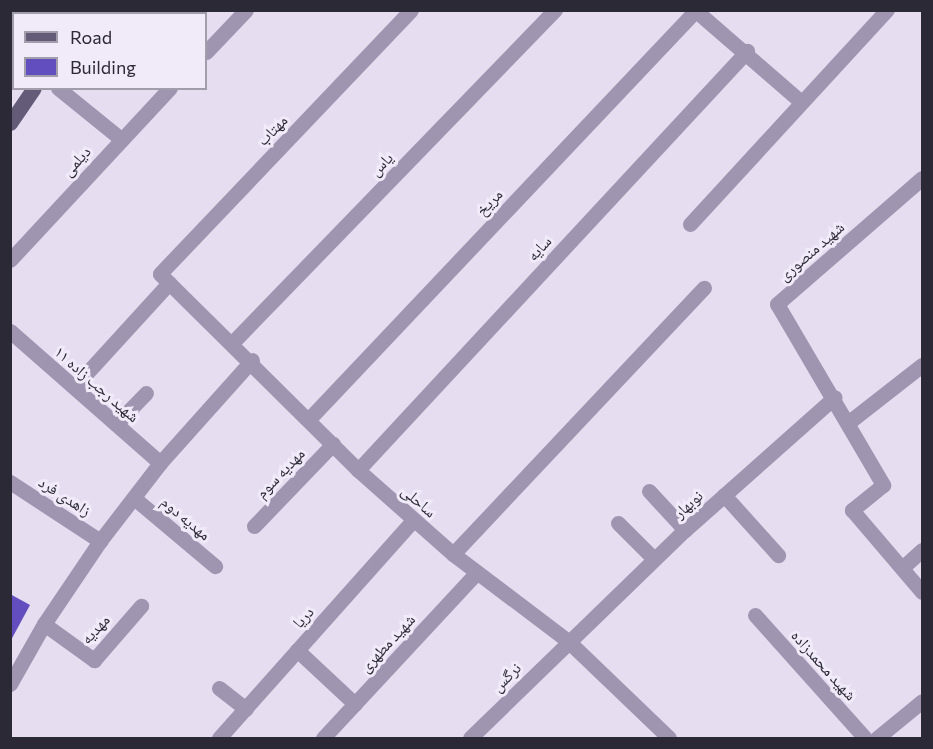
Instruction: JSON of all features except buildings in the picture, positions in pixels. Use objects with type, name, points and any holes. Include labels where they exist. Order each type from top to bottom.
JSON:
[{"type":"main road","points":[[10,123],[33,90]]},
{"type":"street","points":[[207,51],[246,10]]},
{"type":"street","name":"مهتاب","points":[[74,387],[164,279],[411,10]]},
{"type":"street","name":"یاس","points":[[233,342],[555,10]]},
{"type":"street","points":[[690,224],[799,100],[887,10]]},
{"type":"street","points":[[696,11],[747,51],[799,100]]},
{"type":"street","name":"مریخ","points":[[309,418],[696,11]]},
{"type":"street","name":"سایه","points":[[358,470],[747,51]]},
{"type":"street","points":[[60,90],[121,140]]},
{"type":"street","name":"دیلمی","points":[[10,260],[168,90]]},
{"type":"street","name":"شهید منصوری","points":[[835,397],[777,304],[922,178]]},
{"type":"street","name":"ساحلی","points":[[164,279],[252,360],[358,470],[413,520],[453,554],[568,641],[669,738]]},
{"type":"street","points":[[453,554],[705,288]]},
{"type":"street","name":"شهید رجب زاده ۱۱","points":[[10,331],[160,463]]},
{"type":"street","points":[[10,684],[44,624],[100,541],[160,463],[252,360]]},
{"type":"street","points":[[849,422],[922,365]]},
{"type":"street","points":[[116,424],[146,393]]},
{"type":"street","points":[[835,397],[883,485],[852,510],[922,591]]},
{"type":"street","name":"نوبهار","points":[[568,641],[685,530],[835,397]]},
{"type":"street","name":"مهدیه سوم","points":[[254,526],[333,444]]},
{"type":"street","name":"زاهدی فرد","points":[[10,482],[100,541]]},
{"type":"street","points":[[649,491],[685,530]]},
{"type":"street","points":[[724,495],[778,555]]},
{"type":"street","name":"مهدیه دوم","points":[[134,498],[215,566]]},
{"type":"street","name":"دریا","points":[[219,738],[413,520]]},
{"type":"street","points":[[618,523],[654,559]]},
{"type":"street","points":[[902,568],[922,550]]},
{"type":"street","name":"شهید مطهری","points":[[323,738],[477,572]]},
{"type":"street","name":"مهدیه","points":[[44,624],[94,660],[141,606]]},
{"type":"street","name":"شهید محمدزاده","points":[[755,615],[865,738]]},
{"type":"street","name":"نرگس","points":[[470,738],[568,641]]},
{"type":"street","points":[[297,650],[355,704]]},
{"type":"street","points":[[219,688],[246,709]]},
{"type":"street","points":[[877,738],[922,700]]}]
